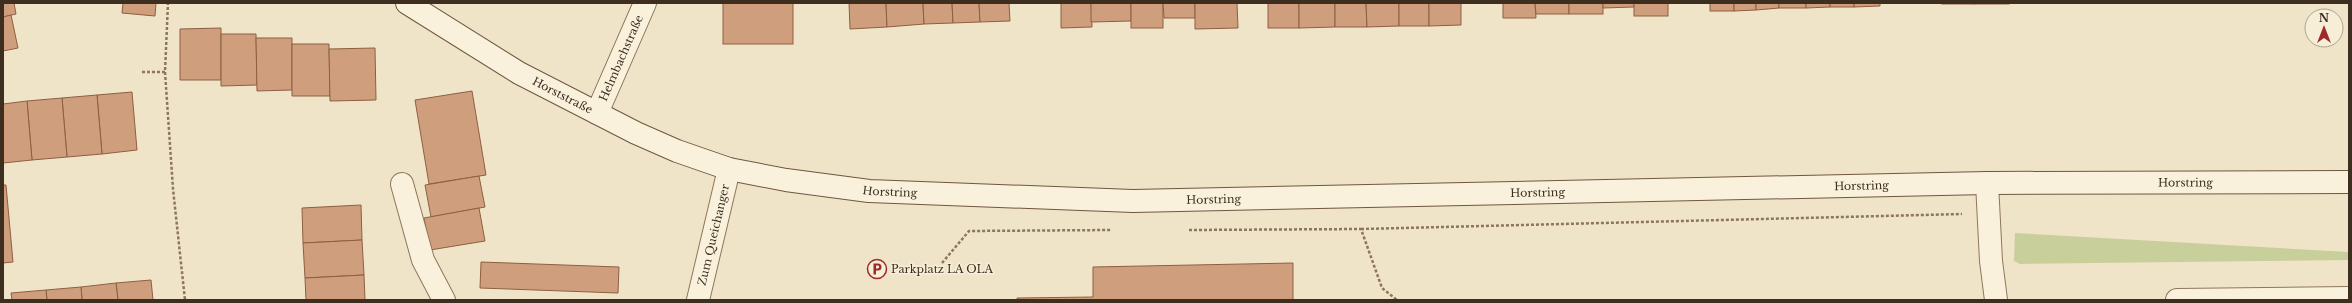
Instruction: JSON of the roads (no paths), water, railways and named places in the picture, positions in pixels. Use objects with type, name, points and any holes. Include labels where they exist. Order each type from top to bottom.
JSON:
[{"type":"street","name":"Horststraße","points":[[407,3],[519,73],[597,113],[677,151],[729,169]]},
{"type":"street","name":"Helmbachstraße","points":[[597,113],[645,3]]},
{"type":"street","name":"Horstring","points":[[729,169],[786,180],[869,191],[1133,202],[1987,183],[2349,182]]},
{"type":"street","name":"Zum Queichanger","points":[[698,300],[729,169]]},
{"type":"street","points":[[1987,183],[1988,213],[1996,300]]},
{"type":"street","points":[[402,184],[423,260],[444,300]]},
{"type":"street","points":[[2177,300],[2349,298]]},
{"type":"place","name":"Parkplatz LA OLA","points":[[877,269]]}]
